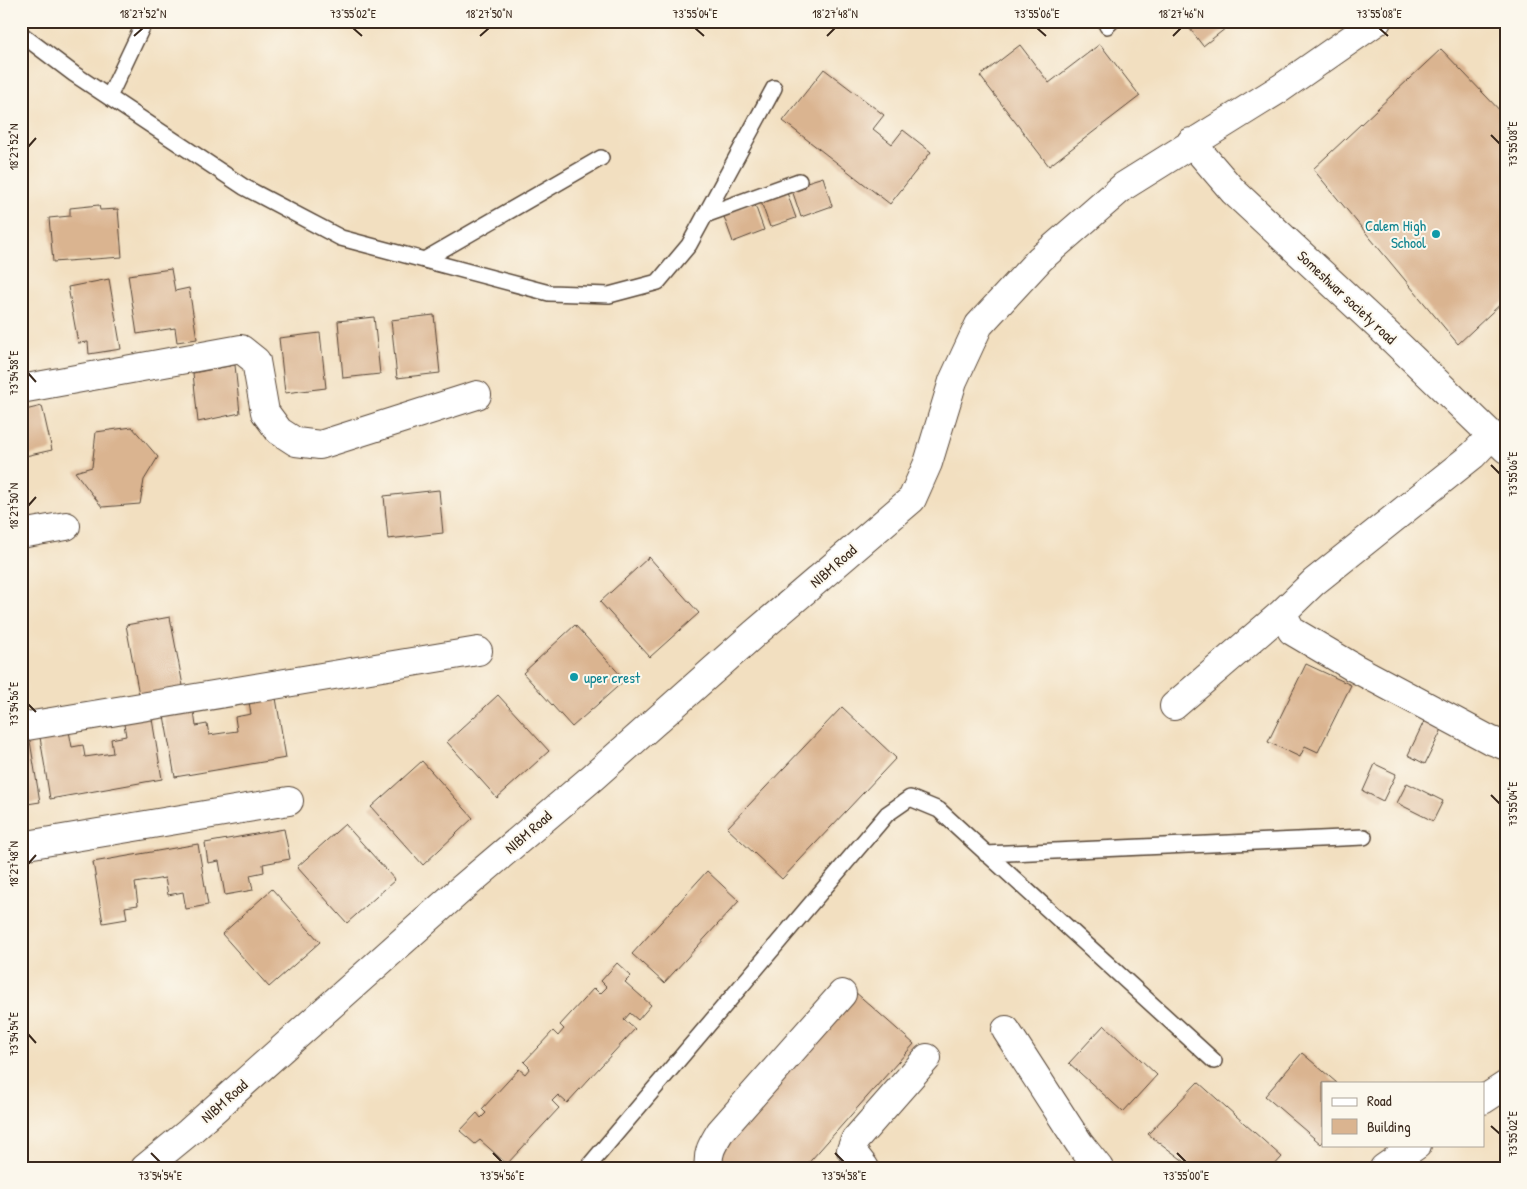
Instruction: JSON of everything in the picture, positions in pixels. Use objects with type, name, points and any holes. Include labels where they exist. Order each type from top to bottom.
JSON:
[{"type":"street","points":[[1191,142],[1281,88],[1377,21]]},
{"type":"street","name":"Someshwar society road","points":[[1191,142],[1233,191],[1388,335],[1499,442]]},
{"type":"street","name":"NIBM Road","points":[[145,1168],[189,1132],[459,891],[912,499],[928,464],[954,381],[979,324],[1040,259],[1078,225],[1124,186],[1191,142]]},
{"type":"street","points":[[21,389],[241,349],[256,361],[265,412],[279,430],[296,442],[320,445],[477,395]]},
{"type":"street","points":[[1174,706],[1314,582],[1473,455],[1499,442]]},
{"type":"street","points":[[21,534],[66,526]]},
{"type":"street","points":[[1282,612],[1292,631],[1353,667],[1490,740],[1506,746]]},
{"type":"street","points":[[21,727],[478,651]]},
{"type":"street","points":[[21,846],[289,801]]},
{"type":"street","points":[[709,1168],[710,1147],[720,1132],[842,994]]},
{"type":"street","points":[[1006,1030],[1079,1143],[1099,1168]]},
{"type":"street","points":[[865,1168],[852,1150],[855,1140],[927,1058]]},
{"type":"street","points":[[1484,1099],[1506,1085]]},
{"type":"street","points":[[1384,1168],[1416,1146]]},
{"type":"lane","points":[[109,97],[145,21]]},
{"type":"lane","points":[[21,34],[74,74],[244,186],[341,238],[549,293],[609,295],[658,282],[689,245],[774,88]]},
{"type":"lane","points":[[424,260],[601,158]]},
{"type":"lane","points":[[705,215],[799,182]]},
{"type":"lane","points":[[587,1168],[887,814],[910,798],[938,810],[1214,1061]]},
{"type":"lane","points":[[986,854],[1364,837]]},
{"type":"building","points":[[1184,21],[1235,21],[1203,46]]},
{"type":"building","points":[[1100,44],[1140,96],[1049,166],[980,76],[1020,45],[1049,83]]},
{"type":"building","name":"Calem High School","points":[[1441,49],[1506,117],[1506,299],[1458,344],[1313,169]]},
{"type":"building","points":[[824,69],[884,115],[873,129],[892,144],[903,130],[931,152],[890,204],[783,121]]},
{"type":"building","points":[[823,177],[832,206],[801,217],[791,187]]},
{"type":"building","points":[[786,190],[796,218],[770,227],[760,199]]},
{"type":"building","points":[[754,202],[764,230],[733,242],[723,214]]},
{"type":"building","points":[[99,205],[100,210],[118,209],[122,257],[53,262],[49,218],[70,216],[70,208]]},
{"type":"building","points":[[171,269],[175,291],[189,288],[197,339],[177,342],[175,328],[137,334],[128,275]]},
{"type":"building","points":[[109,279],[121,349],[89,354],[88,342],[78,343],[68,287]]},
{"type":"building","points":[[434,315],[440,373],[397,378],[391,320]]},
{"type":"building","points":[[374,317],[380,374],[343,378],[338,321]]},
{"type":"building","points":[[320,333],[326,388],[285,393],[279,338]]},
{"type":"building","points":[[235,365],[240,413],[198,422],[193,373]]},
{"type":"building","points":[[42,406],[52,450],[21,457],[21,411]]},
{"type":"building","points":[[132,427],[158,457],[144,480],[140,504],[102,507],[75,472],[92,467],[96,432]]},
{"type":"building","points":[[439,490],[443,533],[388,539],[384,496]]},
{"type":"building","points":[[649,557],[699,613],[650,657],[600,602]]},
{"type":"building","points":[[170,617],[184,691],[140,700],[126,625]]},
{"type":"building","name":"uper crest","points":[[575,625],[625,680],[572,727],[523,673]]},
{"type":"building","points":[[1306,664],[1351,685],[1318,752],[1305,746],[1300,757],[1268,742]]},
{"type":"building","points":[[275,692],[286,758],[175,777],[163,710],[193,705],[196,726],[207,724],[209,735],[237,731],[235,717],[251,714],[248,696]]},
{"type":"building","points":[[498,695],[549,751],[497,798],[447,742]]},
{"type":"building","points":[[842,707],[896,758],[782,879],[727,828]]},
{"type":"building","points":[[151,713],[162,779],[50,799],[39,731],[68,726],[72,747],[83,745],[85,757],[113,753],[111,739],[126,736],[123,718]]},
{"type":"building","points":[[1427,715],[1445,723],[1425,764],[1408,755]]},
{"type":"building","points":[[29,735],[40,802],[21,805],[21,737]]},
{"type":"building","points":[[422,761],[473,818],[423,865],[371,807]]},
{"type":"building","points":[[1375,764],[1396,774],[1383,801],[1363,791]]},
{"type":"building","points":[[1407,783],[1443,801],[1433,821],[1397,803]]},
{"type":"building","points":[[345,824],[395,880],[347,923],[297,867]]},
{"type":"building","points":[[284,829],[290,859],[263,864],[264,872],[250,875],[253,890],[225,895],[219,861],[208,863],[205,843]]},
{"type":"building","points":[[198,844],[208,905],[186,909],[183,892],[168,895],[165,878],[135,883],[138,905],[125,907],[127,919],[103,923],[93,862]]},
{"type":"building","points":[[707,871],[739,901],[664,983],[632,954]]},
{"type":"building","points":[[272,889],[320,942],[269,987],[222,934]]},
{"type":"building","points":[[617,963],[631,976],[625,982],[651,1005],[638,1020],[630,1013],[624,1020],[635,1029],[567,1103],[558,1095],[552,1101],[559,1108],[507,1164],[480,1140],[475,1144],[460,1131],[477,1113],[481,1118],[486,1113],[482,1109],[519,1069],[525,1074],[530,1068],[524,1062],[553,1031],[558,1036],[564,1029],[560,1025],[594,988],[600,994],[607,987],[601,981]]},
{"type":"building","points":[[854,991],[914,1044],[804,1168],[722,1168],[708,1156]]},
{"type":"building","points":[[1104,1025],[1157,1075],[1123,1112],[1069,1063]]},
{"type":"building","points":[[1302,1053],[1336,1082],[1322,1082],[1322,1143],[1321,1144],[1265,1096]]},
{"type":"building","points":[[1198,1082],[1282,1157],[1272,1168],[1193,1168],[1148,1134]]},
{"type":"place","name":"Calem High School","points":[[1436,234]]},
{"type":"place","name":"uper crest","points":[[574,677]]}]
